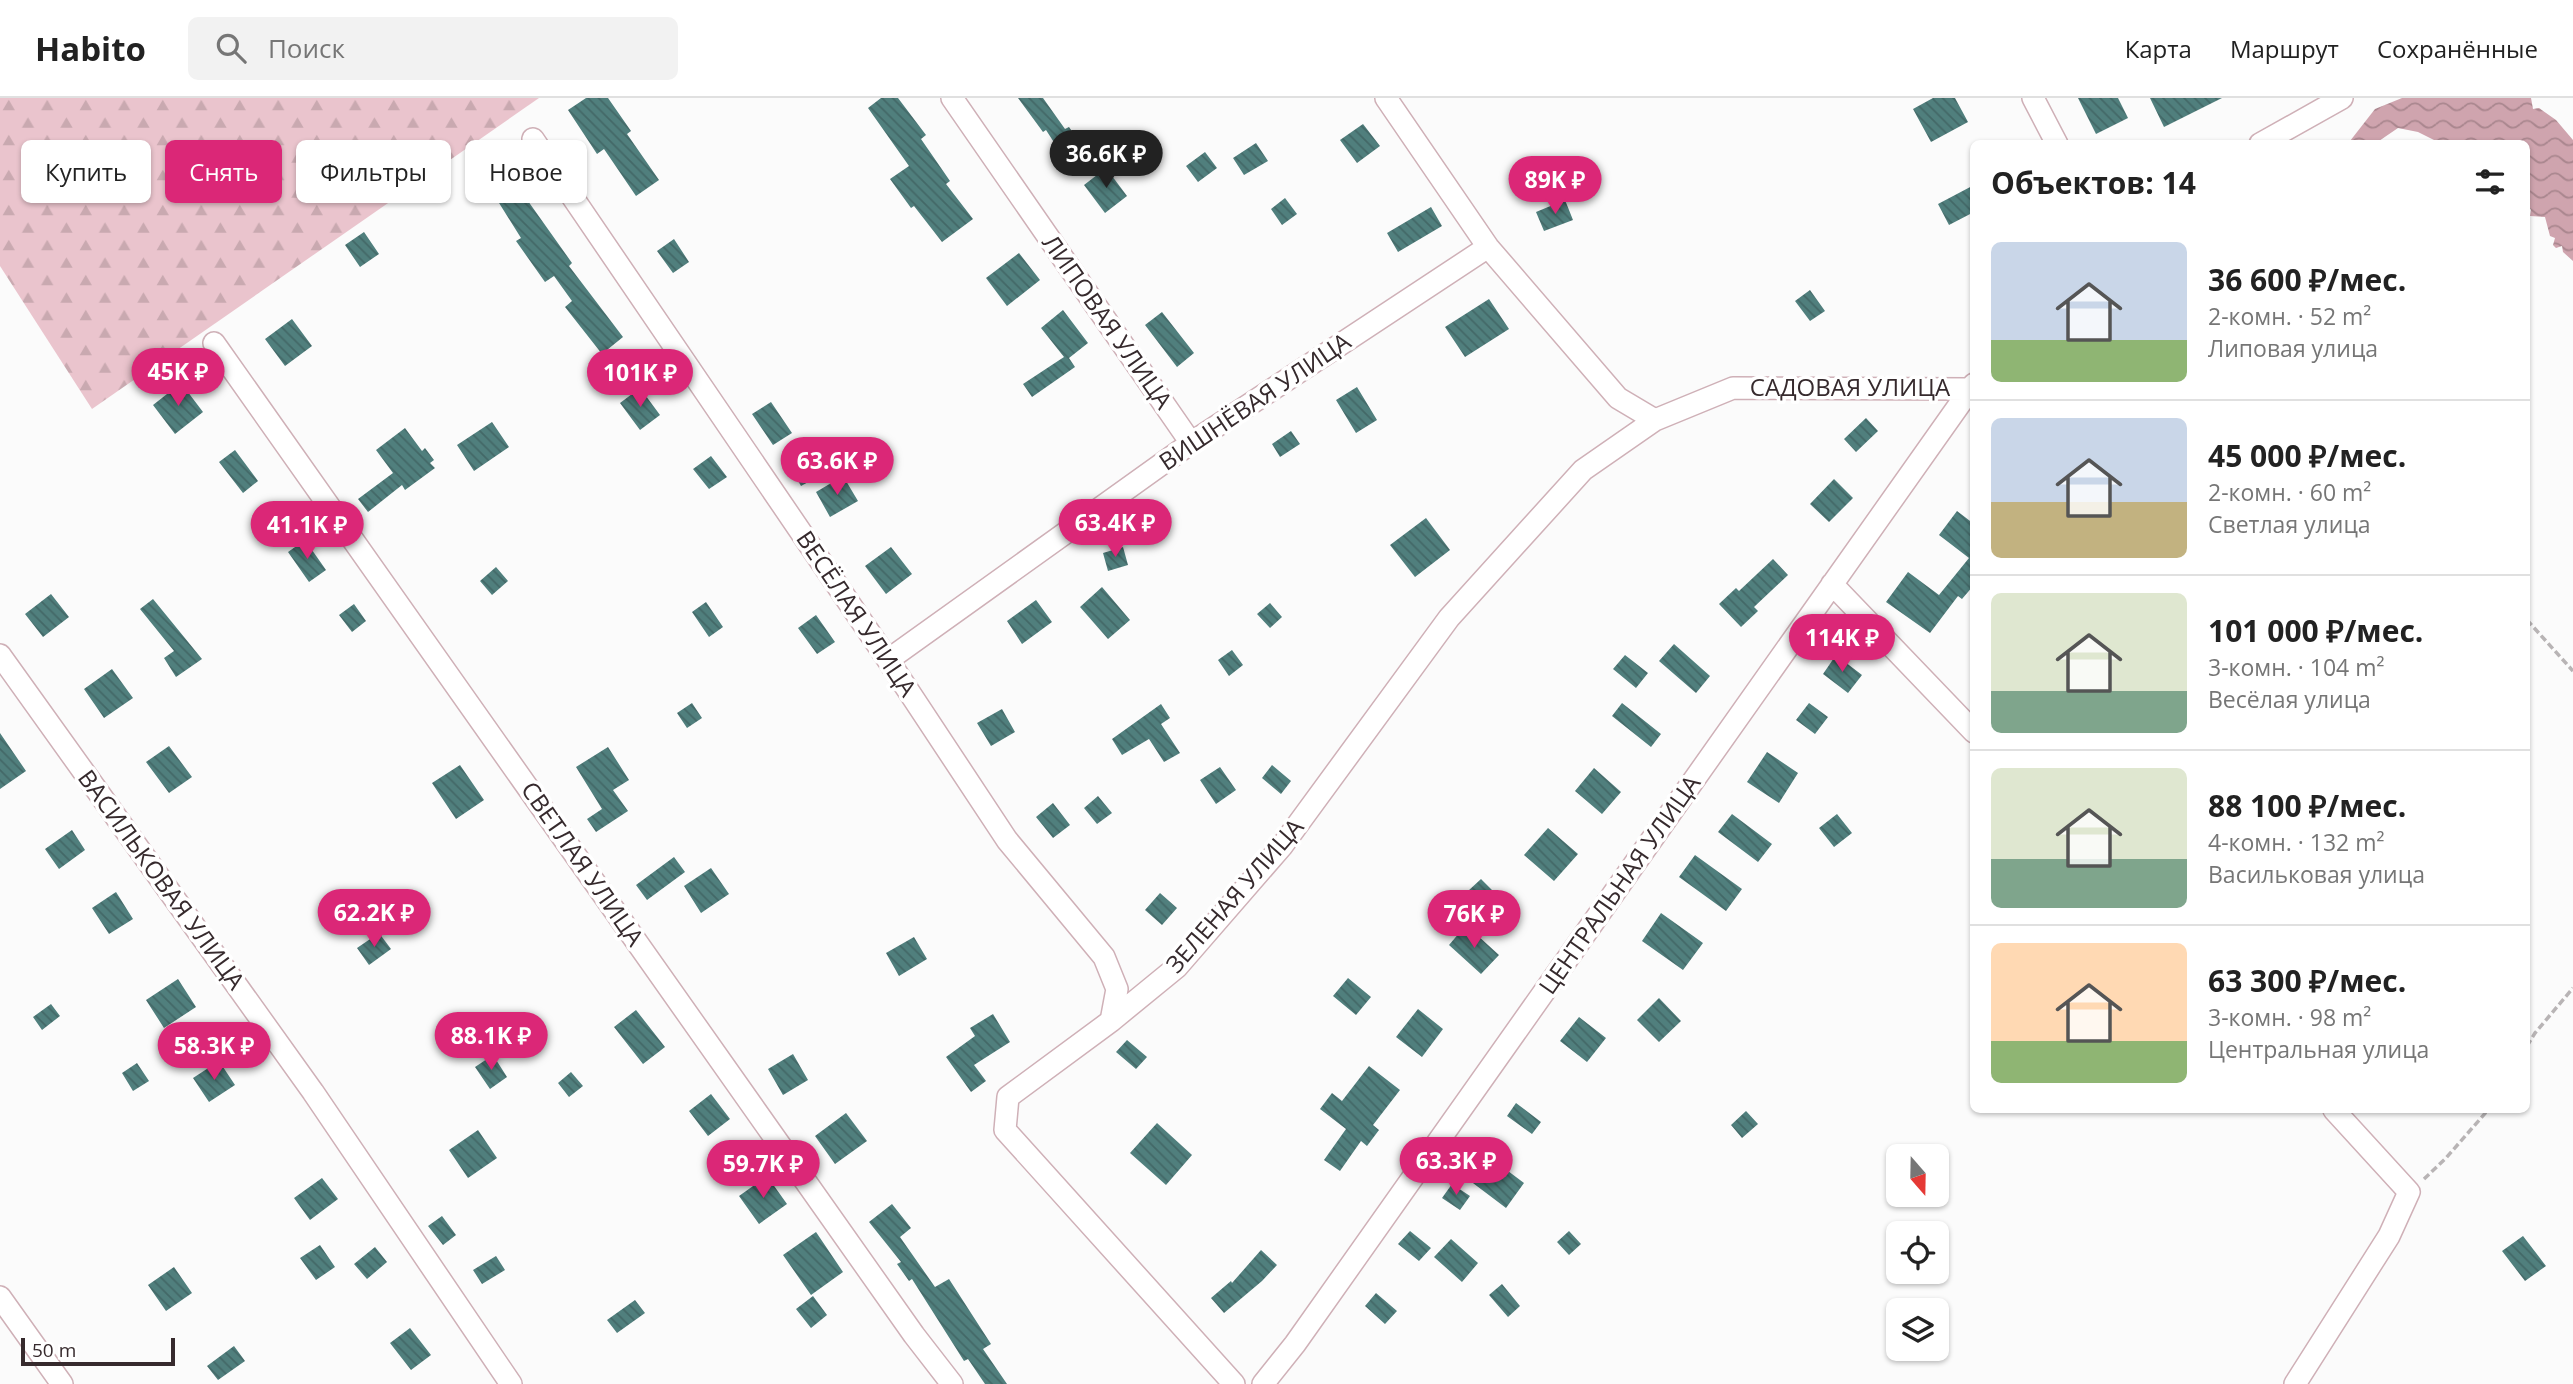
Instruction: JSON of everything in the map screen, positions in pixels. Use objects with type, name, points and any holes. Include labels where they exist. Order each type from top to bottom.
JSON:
[{"type":"street","name":"ЛИПОВАЯ УЛИЦА","points":[[952,98],[1191,443]]},
{"type":"street","points":[[1386,98],[1488,247],[1618,398],[1655,420]]},
{"type":"street","points":[[2033,98],[2055,140]]},
{"type":"street","points":[[2267,140],[2339,100]]},
{"type":"street","name":"ВЕСЁЛАЯ УЛИЦА","points":[[533,139],[888,660],[1007,840],[1104,957],[1117,989],[1111,1021]]},
{"type":"street","name":"ВИШНЁВАЯ УЛИЦА","points":[[888,660],[1191,443],[1488,247]]},
{"type":"street","name":"СВЕТЛАЯ УЛИЦА","points":[[214,343],[914,1335],[952,1384]]},
{"type":"street","name":"САДОВАЯ УЛИЦА","points":[[1655,420],[1733,388],[1970,386]]},
{"type":"street","name":"ЦЕНТРАЛЬНАЯ УЛИЦА","points":[[1263,1384],[1295,1345],[1970,389]]},
{"type":"street","name":"ЗЕЛЕНАЯ УЛИЦА","points":[[1234,1384],[1006,1130],[1008,1097],[1111,1021],[1177,967],[1282,846],[1449,618],[1583,470],[1655,420]]},
{"type":"street","points":[[1832,584],[1970,728]]},
{"type":"street","name":"ВАСИЛЬКОВАЯ УЛИЦА","points":[[0,655],[313,1092],[511,1384]]},
{"type":"street","points":[[2295,1384],[2389,1236],[2409,1192],[2337,1113]]},
{"type":"street","points":[[0,1297],[62,1384]]},
{"type":"path","points":[[2530,623],[2573,671]]},
{"type":"path","points":[[2530,1041],[2573,988]]},
{"type":"path","points":[[2409,1192],[2446,1158],[2485,1113]]},
{"type":"green space","points":[[0,98],[539,98],[479,140],[465,140],[465,149],[451,159],[451,140],[296,140],[296,203],[388,203],[92,409],[0,266]]},
{"type":"water","points":[[2402,98],[2531,98],[2533,109],[2539,108],[2556,120],[2573,140],[2573,261],[2563,252],[2562,246],[2556,248],[2553,245],[2555,238],[2550,236],[2545,217],[2530,216],[2530,140],[2434,140],[2418,132],[2398,128],[2380,140],[2351,140],[2375,109]]},
{"type":"building","points":[[586,98],[608,98],[631,131],[627,134],[659,180],[636,196],[604,149],[597,154],[568,110]]},
{"type":"building","points":[[881,98],[898,98],[926,135],[921,139],[950,181],[946,184],[973,219],[942,242],[914,206],[911,208],[890,179],[909,166],[868,108]]},
{"type":"building","points":[[1018,98],[1043,98],[1065,129],[1069,127],[1084,149],[1066,161],[1046,130],[1043,132]]},
{"type":"building","points":[[1933,98],[1955,98],[1968,122],[1931,142],[1913,109]]},
{"type":"building","points":[[2078,98],[2118,98],[2128,118],[2096,134]]},
{"type":"building","points":[[2150,98],[2222,98],[2164,127]]},
{"type":"building","points":[[1363,124],[1380,146],[1357,163],[1340,140]]},
{"type":"building","points":[[1256,143],[1268,161],[1244,175],[1233,158]]},
{"type":"building","points":[[1205,152],[1217,168],[1198,182],[1186,166]]},
{"type":"building","points":[[1106,168],[1127,196],[1105,213],[1084,185]]},
{"type":"building","points":[[1970,187],[1970,214],[1949,225],[1938,204]]},
{"type":"building","points":[[1285,198],[1297,214],[1282,225],[1271,209]]},
{"type":"building","points":[[1565,200],[1573,220],[1544,231],[1536,212]]},
{"type":"building","points":[[499,203],[529,203],[572,263],[569,266],[623,337],[602,354],[565,307],[572,301],[554,276],[545,282],[516,241],[521,238]]},
{"type":"building","points":[[1431,207],[1442,226],[1398,252],[1387,233]]},
{"type":"building","points":[[364,232],[379,254],[360,267],[345,245]]},
{"type":"building","points":[[674,239],[689,262],[673,273],[657,251]]},
{"type":"building","points":[[1019,253],[1040,280],[1007,306],[986,278]]},
{"type":"building","points":[[1810,290],[1825,311],[1810,321],[1795,301]]},
{"type":"building","points":[[1489,299],[1509,329],[1465,357],[1445,327]]},
{"type":"building","points":[[1063,310],[1088,343],[1069,358],[1075,367],[1032,397],[1023,384],[1064,357],[1041,328]]},
{"type":"building","points":[[1162,312],[1194,353],[1177,367],[1145,325]]},
{"type":"building","points":[[292,319],[312,346],[285,366],[265,339]]},
{"type":"building","points":[[181,383],[203,412],[175,434],[153,405]]},
{"type":"building","points":[[1357,387],[1377,420],[1356,433],[1336,400]]},
{"type":"building","points":[[640,388],[660,415],[640,430],[620,403]]},
{"type":"building","points":[[771,402],[792,433],[773,445],[752,414]]},
{"type":"building","points":[[1866,418],[1878,431],[1856,452],[1844,439]]},
{"type":"building","points":[[492,422],[509,447],[474,471],[457,445]]},
{"type":"building","points":[[405,428],[422,451],[425,448],[434,460],[430,463],[435,468],[405,490],[402,485],[368,512],[358,499],[393,473],[376,450]]},
{"type":"building","points":[[1291,431],[1300,444],[1280,457],[1272,444]]},
{"type":"building","points":[[235,450],[258,481],[243,493],[219,462]]},
{"type":"building","points":[[711,456],[727,477],[709,489],[693,469]]},
{"type":"building","points":[[811,459],[821,475],[801,486],[792,470]]},
{"type":"building","points":[[843,476],[858,501],[830,517],[816,492]]},
{"type":"building","points":[[1834,479],[1853,498],[1829,522],[1810,504]]},
{"type":"building","points":[[1957,511],[1970,521],[1970,590],[1962,599],[1958,596],[1930,633],[1886,602],[1908,572],[1939,595],[1969,558],[1939,535]]},
{"type":"building","points":[[1426,518],[1450,550],[1415,577],[1390,545]]},
{"type":"building","points":[[305,540],[326,570],[309,582],[288,552]]},
{"type":"building","points":[[891,547],[912,574],[886,594],[865,566]]},
{"type":"building","points":[[1123,547],[1128,565],[1108,571],[1103,553]]},
{"type":"building","points":[[1773,559],[1788,575],[1754,607],[1758,611],[1741,627],[1719,604],[1736,588],[1739,591]]},
{"type":"building","points":[[496,567],[508,581],[492,595],[480,581]]},
{"type":"building","points":[[1102,587],[1130,620],[1108,639],[1080,607]]},
{"type":"building","points":[[51,594],[69,617],[43,637],[25,614]]},
{"type":"building","points":[[153,599],[202,659],[176,677],[164,658],[174,651],[140,609]]},
{"type":"building","points":[[1036,600],[1052,622],[1022,644],[1007,621]]},
{"type":"building","points":[[706,602],[723,627],[709,637],[692,612]]},
{"type":"building","points":[[1270,603],[1282,617],[1270,628],[1257,614]]},
{"type":"building","points":[[354,604],[366,621],[352,632],[339,615]]},
{"type":"building","points":[[816,615],[835,642],[817,654],[798,628]]},
{"type":"building","points":[[1674,644],[1710,676],[1696,693],[1659,661]]},
{"type":"building","points":[[1232,650],[1243,665],[1229,676],[1218,660]]},
{"type":"building","points":[[1625,655],[1648,673],[1636,688],[1613,669]]},
{"type":"building","points":[[1836,655],[1862,675],[1848,693],[1823,674]]},
{"type":"building","points":[[112,669],[133,698],[104,718],[84,689]]},
{"type":"building","points":[[692,703],[702,718],[687,728],[677,713]]},
{"type":"building","points":[[1622,703],[1661,734],[1651,747],[1612,716]]},
{"type":"building","points":[[1809,703],[1828,717],[1815,734],[1796,720]]},
{"type":"building","points":[[1161,704],[1170,718],[1161,724],[1180,753],[1164,762],[1149,739],[1122,755],[1112,739]]},
{"type":"building","points":[[1002,709],[1015,732],[991,746],[977,723]]},
{"type":"building","points":[[0,733],[26,771],[0,789]]},
{"type":"building","points":[[169,746],[192,777],[169,793],[146,762]]},
{"type":"building","points":[[608,747],[629,780],[613,790],[628,811],[596,832],[587,819],[602,809],[576,767]]},
{"type":"building","points":[[1767,752],[1798,773],[1779,803],[1747,782]]},
{"type":"building","points":[[460,765],[484,800],[456,819],[432,783]]},
{"type":"building","points":[[1272,765],[1291,781],[1281,794],[1262,778]]},
{"type":"building","points":[[1220,767],[1236,790],[1216,804],[1200,780]]},
{"type":"building","points":[[1594,768],[1621,792],[1602,814],[1575,791]]},
{"type":"building","points":[[1098,796],[1112,813],[1097,824],[1084,808]]},
{"type":"building","points":[[1053,803],[1070,825],[1053,838],[1036,817]]},
{"type":"building","points":[[1732,814],[1772,844],[1758,862],[1718,832]]},
{"type":"building","points":[[1837,814],[1852,833],[1834,847],[1819,828]]},
{"type":"building","points":[[1548,828],[1578,854],[1554,881],[1524,855]]},
{"type":"building","points":[[72,830],[85,850],[59,869],[45,849]]},
{"type":"building","points":[[1695,855],[1742,889],[1726,911],[1679,877]]},
{"type":"building","points":[[674,857],[685,872],[647,900],[636,885]]},
{"type":"building","points":[[711,868],[729,894],[701,913],[684,886]]},
{"type":"building","points":[[1481,879],[1496,894],[1483,907],[1468,891]]},
{"type":"building","points":[[116,892],[133,919],[109,934],[92,908]]},
{"type":"building","points":[[1160,893],[1177,908],[1162,925],[1145,910]]},
{"type":"building","points":[[1661,913],[1703,943],[1683,970],[1642,941]]},
{"type":"building","points":[[1466,925],[1499,955],[1481,974],[1449,945]]},
{"type":"building","points":[[379,933],[391,949],[369,965],[357,948]]},
{"type":"building","points":[[914,937],[927,959],[899,976],[886,953]]},
{"type":"building","points":[[1348,978],[1371,997],[1356,1015],[1333,996]]},
{"type":"building","points":[[178,979],[196,1007],[164,1028],[146,1000]]},
{"type":"building","points":[[1659,998],[1681,1021],[1659,1042],[1637,1020]]},
{"type":"building","points":[[51,1004],[60,1016],[42,1030],[33,1017]]},
{"type":"building","points":[[1418,1009],[1443,1029],[1422,1057],[1396,1037]]},
{"type":"building","points":[[636,1010],[665,1047],[643,1064],[614,1027]]},
{"type":"building","points":[[993,1014],[1010,1042],[974,1065],[986,1081],[971,1092],[946,1057],[975,1036],[970,1028]]},
{"type":"building","points":[[1579,1017],[1606,1038],[1587,1062],[1560,1041]]},
{"type":"building","points":[[1127,1040],[1147,1057],[1136,1069],[1116,1052]]},
{"type":"building","points":[[793,1054],[808,1080],[783,1095],[768,1069]]},
{"type":"building","points":[[493,1055],[507,1077],[490,1089],[475,1067]]},
{"type":"building","points":[[219,1061],[235,1085],[209,1102],[193,1078]]},
{"type":"building","points":[[137,1063],[149,1081],[133,1091],[122,1073]]},
{"type":"building","points":[[1369,1066],[1400,1090],[1373,1125],[1379,1130],[1367,1146],[1361,1141],[1340,1171],[1324,1160],[1346,1129],[1320,1109],[1332,1093],[1342,1101]]},
{"type":"building","points":[[571,1072],[583,1086],[569,1097],[558,1083]]},
{"type":"building","points":[[711,1094],[730,1119],[708,1136],[689,1111]]},
{"type":"building","points":[[1516,1103],[1541,1122],[1532,1134],[1507,1116]]},
{"type":"building","points":[[1746,1111],[1758,1124],[1742,1138],[1731,1125]]},
{"type":"building","points":[[846,1113],[867,1141],[835,1164],[815,1136]]},
{"type":"building","points":[[1157,1123],[1192,1155],[1166,1185],[1130,1153]]},
{"type":"building","points":[[478,1130],[497,1158],[468,1178],[449,1150]]},
{"type":"building","points":[[1484,1153],[1524,1183],[1506,1208],[1465,1177]]},
{"type":"building","points":[[767,1176],[787,1204],[759,1224],[739,1196]]},
{"type":"building","points":[[322,1178],[338,1199],[310,1220],[294,1198]]},
{"type":"building","points":[[1452,1184],[1470,1196],[1460,1210],[1442,1198]]},
{"type":"building","points":[[892,1204],[911,1228],[900,1237],[935,1287],[949,1279],[991,1344],[983,1349],[1007,1384],[985,1384],[968,1359],[964,1361],[912,1279],[909,1281],[897,1264],[901,1262],[869,1222]]},
{"type":"building","points":[[442,1216],[456,1235],[443,1245],[428,1226]]},
{"type":"building","points":[[1410,1231],[1431,1248],[1419,1261],[1398,1244]]},
{"type":"building","points":[[1569,1231],[1581,1244],[1569,1255],[1557,1242]]},
{"type":"building","points":[[816,1232],[843,1272],[811,1295],[783,1255]]},
{"type":"building","points":[[2523,1236],[2546,1266],[2525,1281],[2502,1251]]},
{"type":"building","points":[[1451,1239],[1478,1263],[1462,1282],[1434,1257]]},
{"type":"building","points":[[320,1245],[335,1267],[316,1280],[300,1258]]},
{"type":"building","points":[[375,1247],[387,1262],[367,1279],[354,1264]]},
{"type":"building","points":[[1261,1250],[1277,1265],[1224,1313],[1211,1298],[1231,1281],[1232,1283]]},
{"type":"building","points":[[496,1256],[505,1270],[482,1284],[473,1270]]},
{"type":"building","points":[[174,1267],[192,1293],[166,1311],[148,1285]]},
{"type":"building","points":[[1502,1284],[1520,1306],[1508,1317],[1489,1295]]},
{"type":"building","points":[[1376,1293],[1397,1311],[1385,1324],[1365,1306]]},
{"type":"building","points":[[813,1296],[827,1315],[811,1328],[796,1309]]},
{"type":"building","points":[[635,1300],[645,1313],[617,1333],[607,1320]]},
{"type":"building","points":[[410,1328],[431,1355],[411,1370],[390,1343]]},
{"type":"building","points":[[234,1346],[245,1361],[218,1380],[207,1366]]}]
